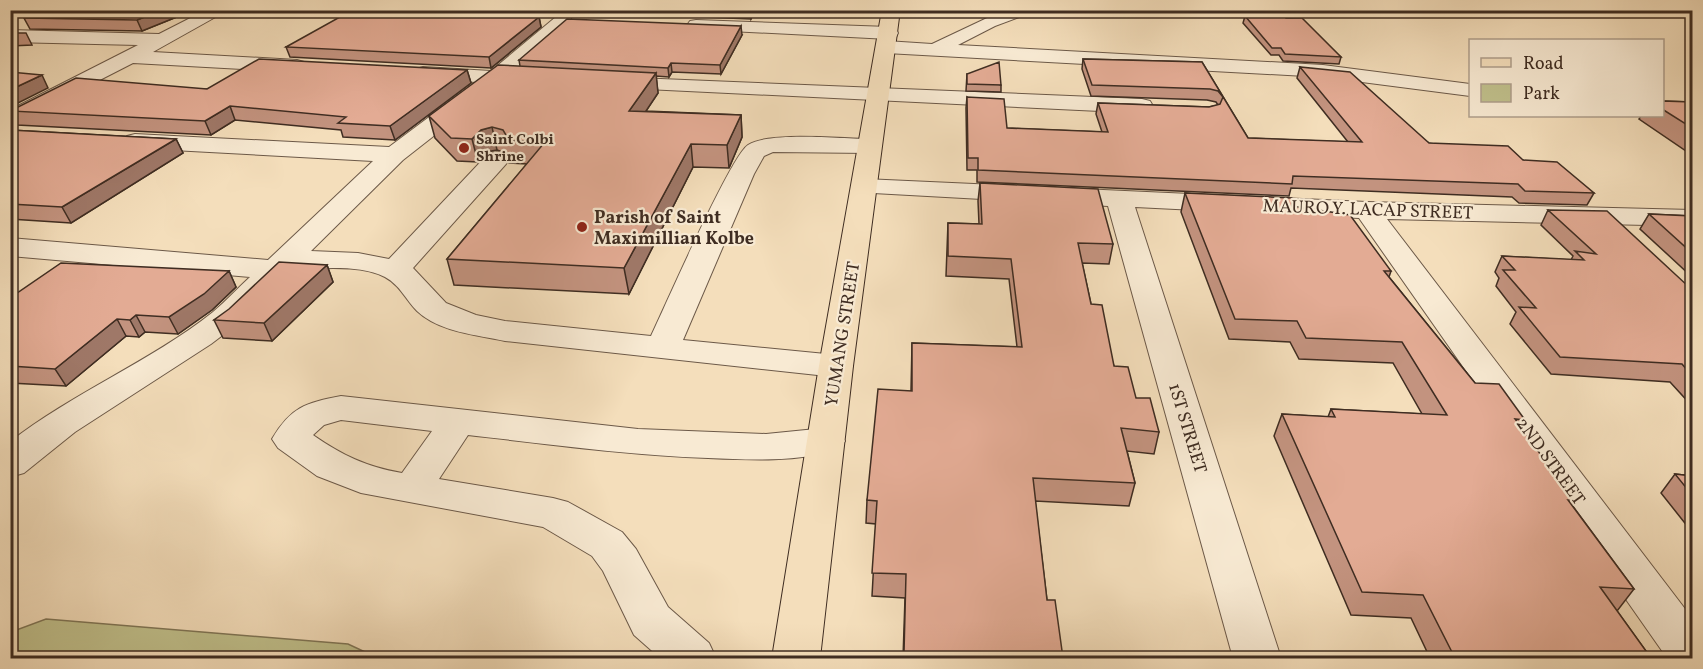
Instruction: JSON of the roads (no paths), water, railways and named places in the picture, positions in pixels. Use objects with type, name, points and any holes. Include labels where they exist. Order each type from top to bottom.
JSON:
[{"type":"main road","name":"YUMANG STREET","points":[[796,658],[836,366],[889,30]]},
{"type":"street","points":[[14,129],[130,57],[220,10]]},
{"type":"street","points":[[320,10],[436,15]]},
{"type":"street","points":[[936,49],[988,22],[1021,10]]},
{"type":"street","points":[[10,28],[33,19]]},
{"type":"street","points":[[10,463],[48,434],[200,337],[225,318],[394,154],[496,77],[563,20]]},
{"type":"street","points":[[679,25],[889,30],[936,49],[1353,74],[1469,90]]},
{"type":"street","points":[[10,36],[163,40]]},
{"type":"street","points":[[130,57],[319,67]]},
{"type":"street","points":[[401,72],[544,79]]},
{"type":"street","points":[[591,82],[1160,107]]},
{"type":"street","points":[[115,140],[394,154]]},
{"type":"street","points":[[663,347],[741,174],[755,151],[770,146],[870,147]]},
{"type":"street","points":[[395,270],[497,159]]},
{"type":"street","name":"MAURO Y. LACAP STREET","points":[[864,187],[1367,210],[1692,218]]},
{"type":"street","name":"1ST STREET","points":[[1119,198],[1257,658]]},
{"type":"street","name":"2ND STREET","points":[[1367,210],[1692,654]]},
{"type":"street","points":[[1607,216],[1632,240]]},
{"type":"street","points":[[10,247],[281,265],[362,263],[395,270],[406,278],[429,305],[462,321],[505,331],[663,347],[737,358],[836,366]]},
{"type":"street","points":[[692,658],[651,621],[620,561],[607,544],[553,513],[375,483],[331,466],[291,439],[298,425],[314,414],[341,408],[638,442],[766,447],[826,441]]},
{"type":"street","points":[[412,489],[458,421]]},
{"type":"place","name":"Saint Colbi Shrine","points":[[464,148]]},
{"type":"place","name":"Parish of Saint Maximillian Kolbe","points":[[582,227]]}]
